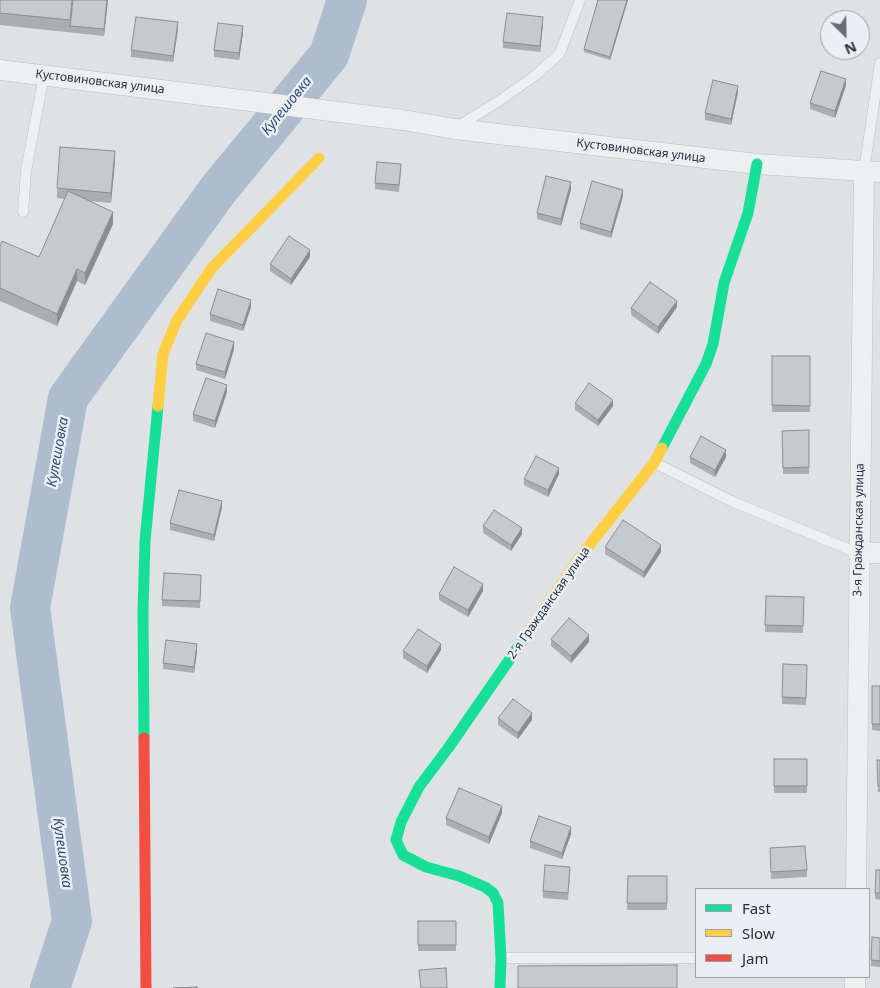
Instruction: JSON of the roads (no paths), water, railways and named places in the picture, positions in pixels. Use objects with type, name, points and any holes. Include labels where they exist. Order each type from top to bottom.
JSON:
[{"type":"street","name":"Кустовиновская улица","points":[[0,70],[403,120],[455,129],[757,164],[872,172]]},
{"type":"street","points":[[146,988],[142,610],[147,524],[163,354],[177,320],[211,269],[319,158]]},
{"type":"street","name":"2-я Гражданская улица","points":[[500,988],[501,958],[498,903],[493,893],[467,879],[426,866],[403,855],[396,840],[401,822],[419,787],[449,747],[580,557],[654,463],[706,364],[713,344],[724,283],[748,213],[757,164]]},
{"type":"street","name":"3-я Гражданская улица","points":[[856,888],[858,553],[872,172]]},
{"type":"street","points":[[858,553],[880,553]]},
{"type":"lane","points":[[455,129],[536,75],[560,53],[580,0]]},
{"type":"lane","points":[[872,172],[880,63]]},
{"type":"lane","points":[[23,212],[26,172],[44,75]]},
{"type":"lane","points":[[654,463],[731,501],[858,553]]},
{"type":"lane","points":[[501,958],[695,958]]},
{"type":"waterway","name":"Кулешовка","points":[[50,988],[72,921],[30,608],[68,398],[218,190],[329,55],[347,0]]}]
